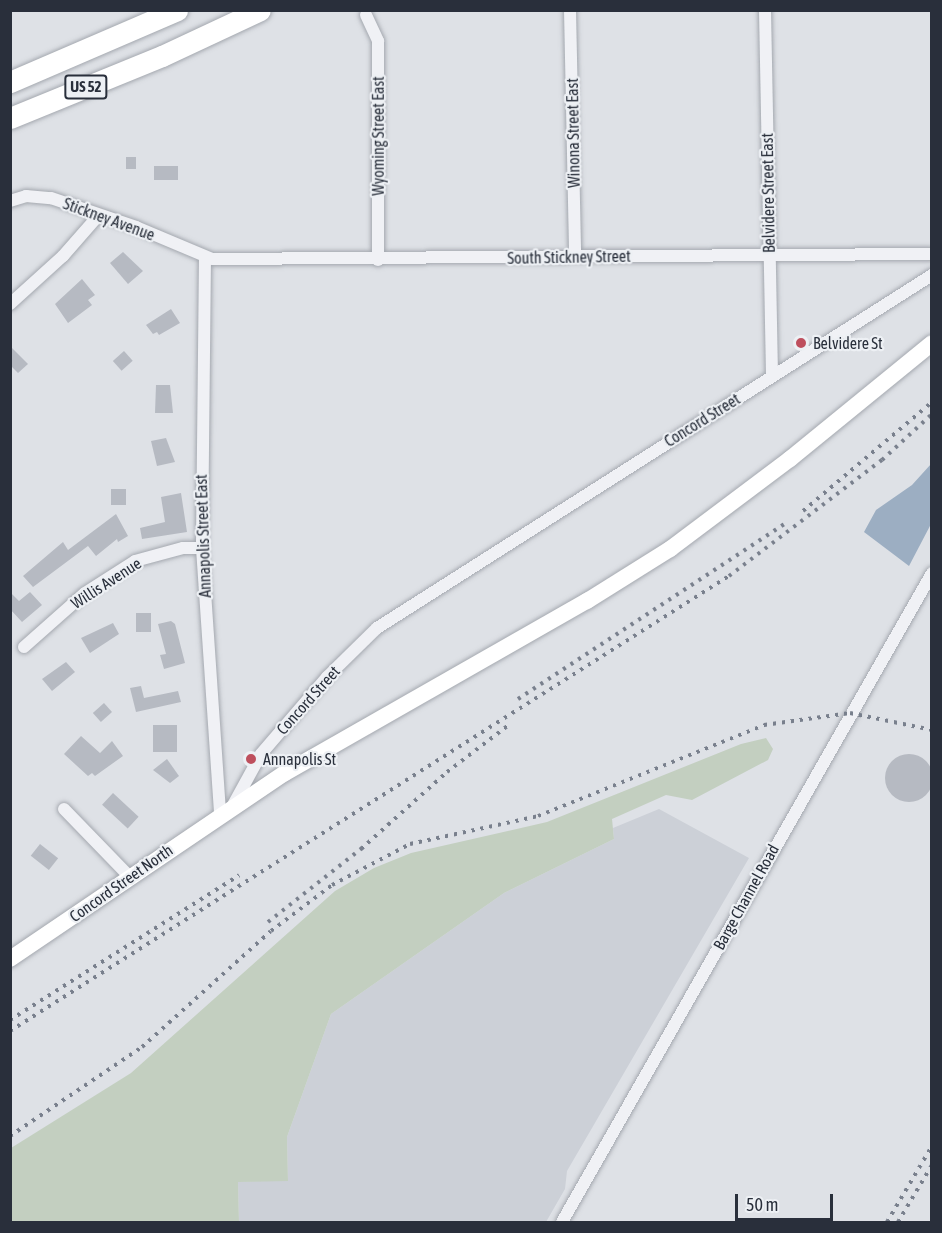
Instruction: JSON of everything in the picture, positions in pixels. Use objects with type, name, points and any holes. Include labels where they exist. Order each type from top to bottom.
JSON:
[{"type":"highway","name":"US 52","points":[[10,82],[177,10]]},
{"type":"highway","name":"US 52","points":[[10,118],[162,56],[260,10]]},
{"type":"main road","points":[[226,811],[389,711],[587,601],[670,549],[790,459],[932,343]]},
{"type":"main road","name":"Concord Street North","points":[[10,959],[226,811]]},
{"type":"street","name":"Winona Street East","points":[[570,10],[575,256]]},
{"type":"street","name":"Belvidere Street East","points":[[765,10],[772,376]]},
{"type":"street","name":"Wyoming Street East","points":[[366,15],[378,41],[378,260]]},
{"type":"street","name":"Stickney Avenue","points":[[10,201],[26,196],[51,198],[98,216],[136,226],[205,257]]},
{"type":"street","points":[[10,304],[63,256],[98,216]]},
{"type":"street","name":"South Stickney Street","points":[[205,257],[378,260],[575,256],[769,257],[932,254]]},
{"type":"street","name":"Annapolis Street East","points":[[205,257],[202,548],[226,811]]},
{"type":"street","name":"Concord Street","points":[[226,811],[261,754],[327,677],[377,628],[932,275]]},
{"type":"street","name":"Willis Avenue","points":[[24,647],[85,594],[135,561],[183,548],[202,548]]},
{"type":"street","name":"Barge Channel Road","points":[[562,1222],[932,573]]},
{"type":"street","points":[[64,809],[130,877]]},
{"type":"shaded area","points":[[659,809],[749,858],[567,1171],[565,1189],[546,1222],[239,1222],[238,1182],[288,1180],[287,1137],[331,1014],[504,893],[614,839],[613,828]]},
{"type":"green space","points":[[766,738],[773,749],[768,760],[692,800],[666,795],[612,819],[614,839],[504,893],[331,1014],[287,1137],[288,1181],[238,1182],[239,1222],[11,1222],[11,1148],[131,1073],[335,891],[374,868],[411,853],[547,822],[741,744]]},
{"type":"water","points":[[931,464],[931,524],[909,566],[864,532],[876,510],[912,485]]},
{"type":"building","points":[[126,157],[136,157],[136,169],[126,169]]},
{"type":"building","points":[[154,166],[178,166],[178,180],[154,180]]},
{"type":"building","points":[[123,252],[143,271],[128,284],[110,263]]},
{"type":"building","points":[[82,279],[95,295],[88,300],[92,305],[68,323],[55,304]]},
{"type":"building","points":[[171,309],[180,323],[159,335],[157,332],[153,334],[146,325]]},
{"type":"building","points":[[10,346],[28,364],[18,373],[10,365]]},
{"type":"building","points":[[124,351],[133,361],[122,371],[113,361]]},
{"type":"building","points":[[156,385],[170,385],[173,413],[155,413]]},
{"type":"building","points":[[166,438],[175,462],[157,466],[151,441]]},
{"type":"building","points":[[111,489],[126,489],[126,505],[111,505]]},
{"type":"building","points":[[181,493],[187,532],[142,539],[140,528],[165,522],[161,497]]},
{"type":"building","points":[[116,514],[128,536],[118,542],[117,539],[96,556],[88,546],[33,587],[23,576],[63,542],[68,550]]},
{"type":"building","points":[[10,592],[19,601],[30,592],[42,605],[22,622],[10,609]]},
{"type":"building","points":[[136,613],[151,613],[151,632],[136,632]]},
{"type":"building","points":[[171,621],[175,624],[185,663],[164,669],[160,655],[166,654],[158,624]]},
{"type":"building","points":[[113,623],[119,634],[90,653],[81,638]]},
{"type":"building","points":[[66,662],[75,672],[52,691],[42,679]]},
{"type":"building","points":[[141,686],[144,698],[178,691],[181,702],[136,712],[130,688]]},
{"type":"building","points":[[104,703],[112,712],[101,722],[93,713]]},
{"type":"building","points":[[153,725],[177,725],[177,752],[153,752]]},
{"type":"building","points":[[81,736],[100,753],[112,741],[123,756],[95,776],[92,773],[88,776],[64,754]]},
{"type":"building","points":[[904,754],[914,754],[926,761],[933,773],[933,783],[926,795],[914,802],[904,802],[889,791],[885,783],[885,773],[896,758]]},
{"type":"building","points":[[167,759],[179,776],[170,783],[153,770]]},
{"type":"building","points":[[113,793],[139,817],[128,829],[102,805]]},
{"type":"building","points":[[40,844],[58,858],[49,870],[31,856]]},
{"type":"railway","points":[[803,511],[932,402]]},
{"type":"railway","points":[[10,1031],[729,576],[882,460],[932,414]]},
{"type":"railway","points":[[518,699],[786,523]]},
{"type":"railway","points":[[10,1136],[142,1047],[271,931],[332,885],[410,844],[538,816],[764,725],[850,713],[932,730]]},
{"type":"railway","points":[[361,849],[447,772],[510,724]]},
{"type":"railway","points":[[268,922],[367,844]]},
{"type":"railway","points":[[10,1020],[239,875]]},
{"type":"railway","points":[[887,1222],[932,1146]]},
{"type":"railway","points":[[898,1222],[932,1165]]},
{"type":"place","name":"Belvidere St","points":[[801,343]]},
{"type":"place","name":"Annapolis St","points":[[251,759]]}]
